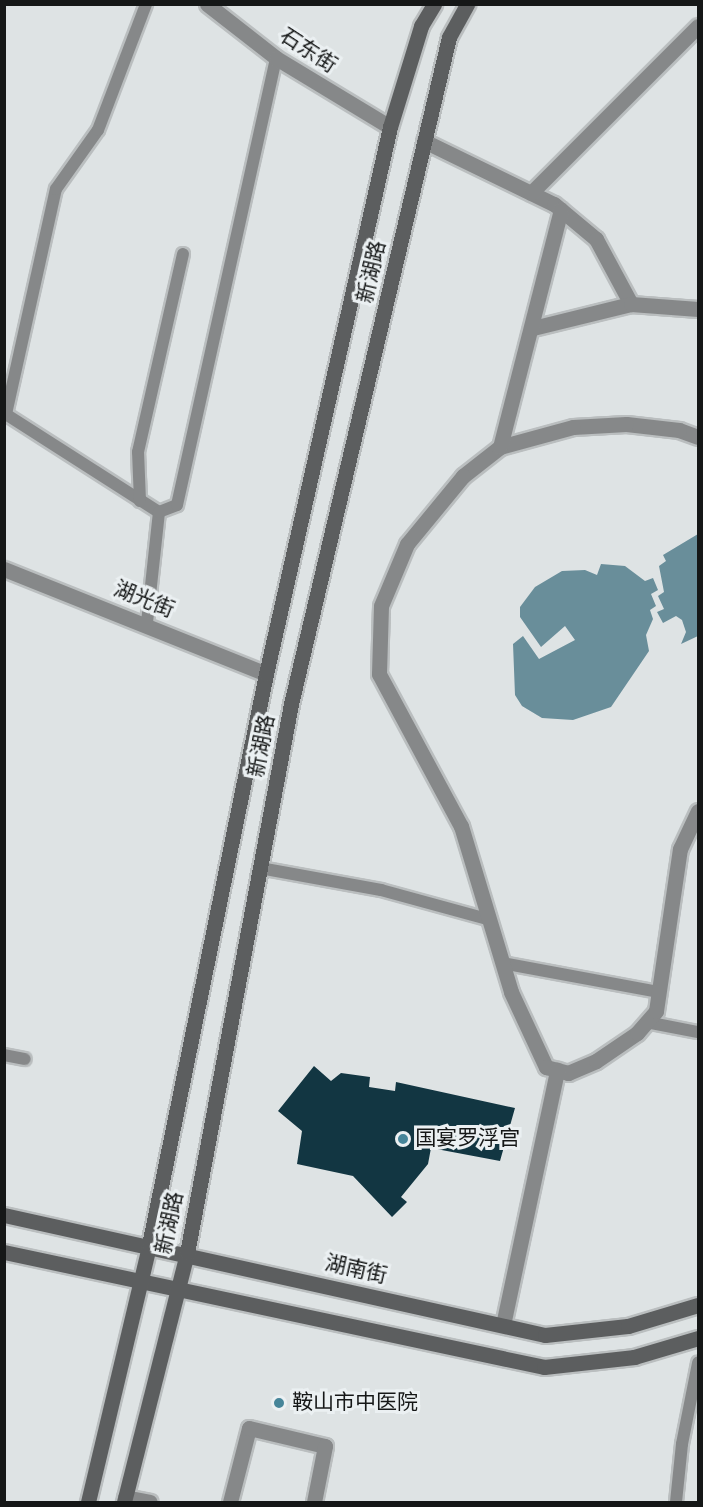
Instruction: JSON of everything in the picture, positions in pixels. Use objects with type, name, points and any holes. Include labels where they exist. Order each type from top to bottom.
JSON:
[{"type":"main road","name":"新湖路","points":[[88,1503],[149,1245],[266,674],[390,127],[421,26],[434,4]]},
{"type":"main road","name":"新湖路","points":[[124,1500],[176,1287],[187,1253],[291,704],[449,37],[468,4]]},
{"type":"main road","name":"湖南街","points":[[4,1215],[187,1253],[545,1335],[628,1326],[699,1305]]},
{"type":"main road","points":[[4,1252],[544,1367],[634,1357],[699,1338]]},
{"type":"street","name":"石东街","points":[[207,4],[276,58],[390,127]]},
{"type":"street","points":[[531,193],[699,26]]},
{"type":"street","points":[[424,141],[561,210],[596,239],[631,304]]},
{"type":"street","points":[[501,447],[533,328],[561,210]]},
{"type":"street","points":[[533,328],[631,304],[699,309]]},
{"type":"street","points":[[699,437],[679,430],[626,424],[584,426],[501,447],[463,476],[407,544],[381,606],[379,674],[461,826],[502,963],[546,1067],[568,1073],[596,1061],[646,1022],[656,1011],[680,849],[699,811]]},
{"type":"street","name":"湖光街","points":[[5,571],[147,623],[266,674]]},
{"type":"street","points":[[503,1325],[557,1070]]},
{"type":"street","points":[[231,1503],[249,1428],[325,1446],[314,1503]]},
{"type":"street","points":[[124,1500],[150,1503]]},
{"type":"lane","points":[[147,4],[98,130],[56,189],[5,414],[159,512]]},
{"type":"lane","points":[[159,512],[177,505],[276,58]]},
{"type":"lane","points":[[140,501],[138,452],[183,254]]},
{"type":"lane","points":[[147,623],[159,512]]},
{"type":"lane","points":[[260,868],[381,890],[488,919]]},
{"type":"lane","points":[[502,963],[659,992]]},
{"type":"lane","points":[[646,1022],[699,1032]]},
{"type":"lane","points":[[4,1055],[25,1059]]},
{"type":"lane","points":[[676,1503],[682,1444],[699,1363]]},
{"type":"water","points":[[698,534],[698,636],[681,644],[686,632],[682,620],[676,616],[663,623],[657,612],[664,609],[658,596],[664,592],[659,566],[666,561],[663,555]]},
{"type":"water","points":[[601,564],[625,566],[645,581],[653,578],[658,590],[651,594],[656,606],[650,610],[653,619],[646,635],[649,651],[611,707],[573,720],[542,718],[522,706],[515,695],[513,644],[523,636],[539,659],[575,640],[565,626],[541,647],[520,617],[520,607],[535,587],[562,571],[585,570],[597,575]]},
{"type":"building","name":"国宴罗浮宫","points":[[314,1066],[331,1081],[341,1073],[370,1077],[369,1087],[395,1091],[396,1082],[515,1108],[500,1161],[431,1148],[428,1164],[401,1197],[407,1202],[392,1217],[353,1176],[297,1164],[302,1131],[278,1111]]},
{"type":"place","name":"国宴罗浮宫","points":[[403,1139]]},
{"type":"place","name":"鞍山市中医院","points":[[279,1403]]}]
